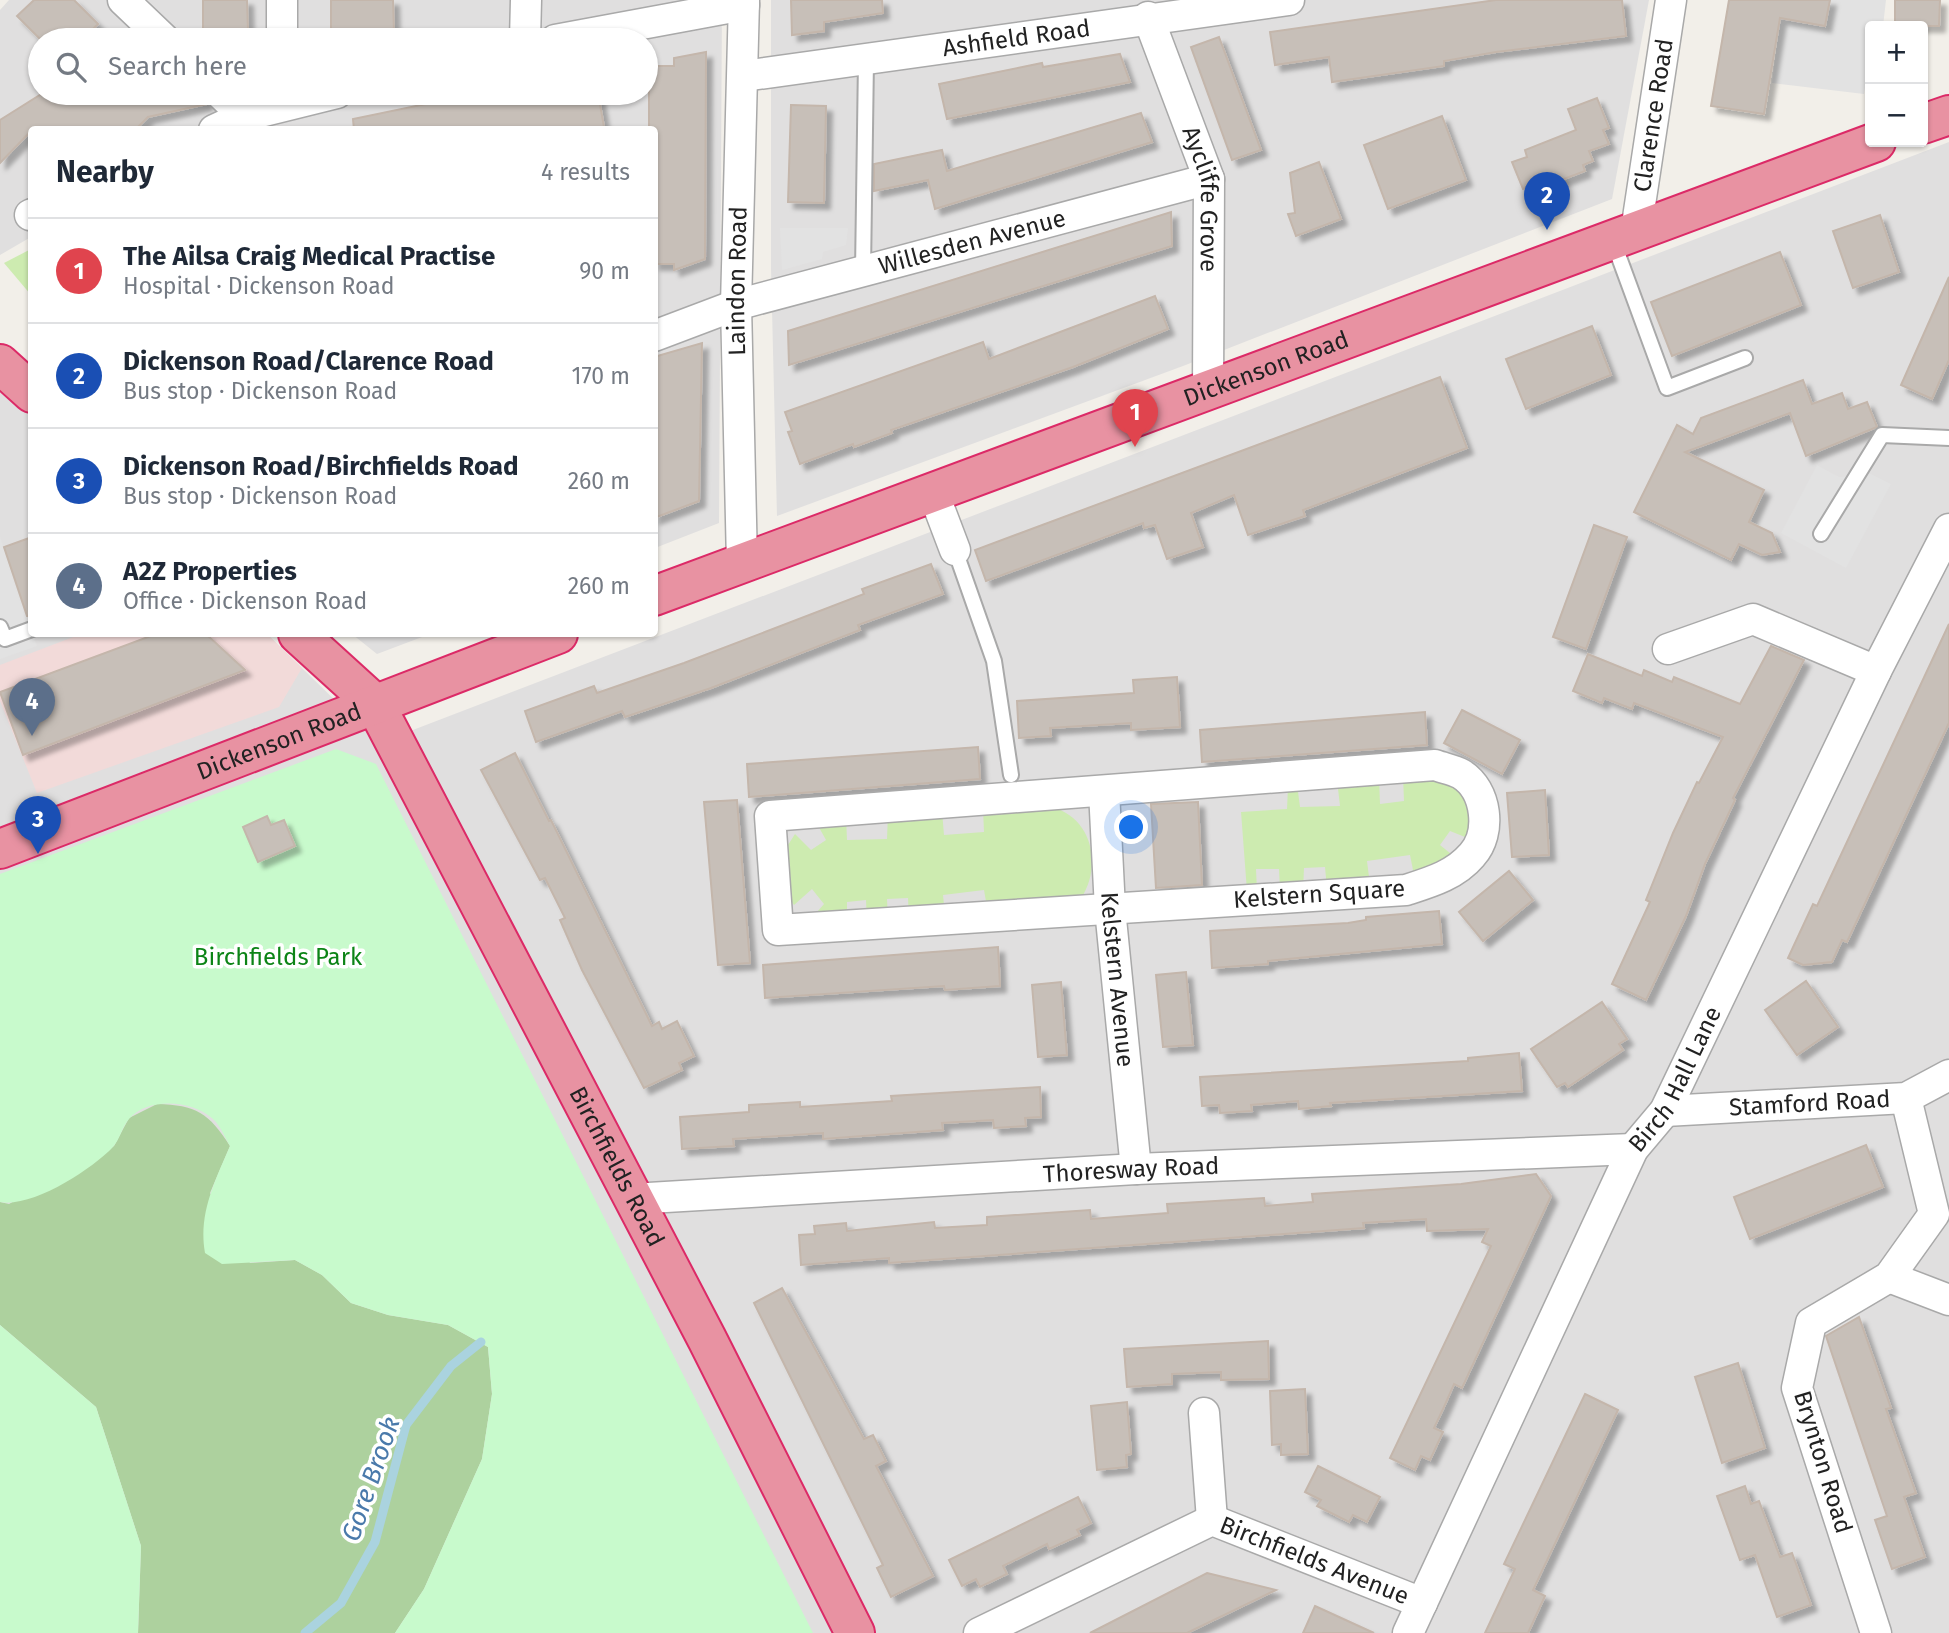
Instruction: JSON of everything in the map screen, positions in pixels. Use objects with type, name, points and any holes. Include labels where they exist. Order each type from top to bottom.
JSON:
[{"type":"highway","points":[[1928,122],[1949,115]]},
{"type":"highway","name":"Dickenson Road","points":[[658,594],[1865,146]]},
{"type":"highway","points":[[0,364],[28,389]]},
{"type":"highway","points":[[301,637],[375,704]]},
{"type":"highway","name":"Dickenson Road","points":[[0,849],[550,637]]},
{"type":"highway","name":"Birchfields Road","points":[[375,704],[778,1477],[855,1633]]},
{"type":"street","points":[[123,0],[152,28]]},
{"type":"street","points":[[282,0],[282,28]]},
{"type":"street","points":[[525,28],[526,0]]},
{"type":"street","name":"Ashfield Road","points":[[744,76],[1289,0]]},
{"type":"street","name":"Clarence Road","points":[[1624,235],[1671,0]]},
{"type":"street","points":[[615,28],[744,2]]},
{"type":"street","name":"Laindon Road","points":[[742,563],[736,305],[744,2]]},
{"type":"street","name":"Aycliffe Grove","points":[[1148,18],[1209,179],[1208,391]]},
{"type":"street","points":[[233,105],[244,116]]},
{"type":"street","points":[[223,126],[269,105]]},
{"type":"street","name":"Willesden Avenue","points":[[658,334],[736,305],[1209,179]]},
{"type":"street","points":[[933,492],[954,550]]},
{"type":"street","name":"Birch Hall Lane","points":[[1408,1633],[1633,1149],[1665,1111],[1875,671],[1949,529]]},
{"type":"street","points":[[1668,649],[1753,619],[1875,671]]},
{"type":"street","name":"Kelstern Square","points":[[1435,765],[1462,775],[1482,802],[1485,831],[1473,855],[1444,878],[1406,890],[778,930],[770,816],[1013,786],[1104,791],[1435,765]]},
{"type":"street","name":"Kelstern Avenue","points":[[1104,791],[1110,909],[1136,1169]]},
{"type":"street","name":"Stamford Road","points":[[1665,1111],[1906,1098],[1949,1075]]},
{"type":"street","name":"Brynton Road","points":[[1876,1633],[1797,1388],[1811,1323],[1889,1277],[1934,1214],[1906,1098]]},
{"type":"street","name":"Thoresway Road","points":[[632,1199],[1136,1169],[1633,1149]]},
{"type":"street","points":[[1889,1277],[1949,1300]]},
{"type":"street","points":[[1204,1413],[1212,1520]]},
{"type":"street","name":"Birchfields Avenue","points":[[979,1633],[1212,1520],[1422,1603]]},
{"type":"lane","points":[[863,271],[866,60]]},
{"type":"lane","points":[[1624,235],[1667,388],[1745,358]]},
{"type":"lane","points":[[1821,534],[1882,435],[1949,438]]},
{"type":"lane","points":[[954,550],[994,661],[1013,786]]},
{"type":"lane","points":[[0,627],[5,639],[28,630]]},
{"type":"shaded area","points":[[9,0],[722,0],[719,523],[658,547],[658,126],[28,126],[28,239],[0,255],[0,10]]},
{"type":"shaded area","points":[[771,0],[1649,0],[1612,199],[1183,366],[777,516],[771,267]]},
{"type":"shaded area","points":[[1830,0],[1886,0],[1884,21],[1865,21],[1864,94],[1772,83],[1780,18],[1825,26]]},
{"type":"shaded area","points":[[1949,142],[1949,1633],[0,1633],[0,389],[28,414],[28,637],[270,637],[379,743]]},
{"type":"shaded area","points":[[780,228],[848,228],[846,245],[823,252],[822,259],[782,270]]},
{"type":"shaded area","points":[[1817,465],[1839,477],[1871,474],[1891,484],[1846,568],[1781,533]]},
{"type":"shaded area","points":[[0,537],[28,619],[28,637],[34,637],[37,646],[0,659]]},
{"type":"shaded area","points":[[73,637],[270,637],[302,668],[279,707],[37,793],[0,701],[0,665]]},
{"type":"shaded area","points":[[356,637],[422,637],[377,654]]},
{"type":"green space","points":[[28,251],[28,291],[4,263]]},
{"type":"green space","name":"Birchfields Park","points":[[336,749],[376,764],[813,1633],[395,1633],[424,1589],[482,1459],[492,1394],[488,1347],[448,1325],[388,1315],[351,1303],[322,1275],[295,1260],[222,1264],[205,1253],[203,1239],[206,1211],[230,1146],[216,1122],[194,1108],[170,1104],[147,1107],[129,1119],[113,1147],[76,1176],[28,1199],[0,1202],[0,874]]},
{"type":"green space","points":[[1403,776],[1457,783],[1472,807],[1470,839],[1450,831],[1440,845],[1456,858],[1415,880],[1410,855],[1367,861],[1370,885],[1327,889],[1325,867],[1304,868],[1303,891],[1280,890],[1279,869],[1256,869],[1257,891],[1247,891],[1241,812],[1287,809],[1288,787],[1297,784],[1300,807],[1340,806],[1337,780],[1379,777],[1380,804],[1404,801]]},
{"type":"green space","points":[[1052,807],[1076,821],[1090,844],[1091,871],[1082,897],[988,913],[984,890],[943,895],[945,915],[909,918],[908,898],[887,899],[888,920],[867,920],[866,900],[847,902],[847,922],[810,920],[824,904],[812,889],[794,905],[789,898],[788,845],[795,834],[811,850],[826,840],[816,822],[846,817],[847,840],[887,839],[888,813],[942,811],[944,835],[984,832],[983,809]]},
{"type":"green space","points":[[157,1104],[182,1106],[200,1113],[208,1118],[230,1146],[210,1193],[250,1263],[295,1260],[322,1275],[351,1303],[388,1315],[448,1325],[488,1347],[492,1394],[482,1459],[424,1589],[395,1633],[138,1633],[141,1546],[96,1407],[0,1325],[0,1202],[9,1204],[114,1146],[129,1118]]},
{"type":"green space","points":[[0,1325],[96,1407],[141,1546],[138,1633],[0,1633]]},
{"type":"building","points":[[34,0],[74,0],[98,24],[94,28],[29,28],[17,16]]},
{"type":"building","points":[[203,0],[247,0],[248,28],[203,28]]},
{"type":"building","points":[[331,0],[393,0],[394,28],[331,28]]},
{"type":"building","points":[[791,0],[882,0],[883,13],[824,22],[824,31],[792,35]]},
{"type":"building","points":[[1496,0],[1622,0],[1626,36],[1496,52],[1444,61],[1444,66],[1332,82],[1329,57],[1275,65],[1270,32]]},
{"type":"building","points":[[1729,0],[1830,0],[1825,26],[1780,18],[1764,114],[1711,106]]},
{"type":"building","points":[[1895,0],[1940,0],[1939,26],[1928,26],[1928,21],[1895,21]]},
{"type":"building","points":[[1219,37],[1261,150],[1232,160],[1191,47]]},
{"type":"building","points":[[706,52],[705,259],[674,270],[674,264],[658,264],[658,126],[649,126],[649,105],[658,105],[658,66],[674,66],[674,58]]},
{"type":"building","points":[[1120,54],[1130,82],[947,119],[939,84],[1042,63],[1043,67]]},
{"type":"building","points":[[1597,98],[1609,128],[1603,130],[1609,144],[1589,151],[1593,161],[1583,165],[1585,171],[1538,189],[1535,184],[1523,189],[1512,162],[1527,157],[1525,150],[1576,130],[1568,109]]},
{"type":"building","points":[[28,102],[28,105],[202,105],[148,117],[139,126],[28,126],[28,134],[0,163],[0,120]]},
{"type":"building","points":[[421,105],[600,105],[604,126],[354,126],[353,119]]},
{"type":"building","points":[[791,105],[826,106],[824,203],[788,202]]},
{"type":"building","points":[[1141,113],[1152,142],[935,209],[928,180],[874,191],[874,164],[942,150],[947,171]]},
{"type":"building","points":[[1442,116],[1466,180],[1388,209],[1364,145]]},
{"type":"building","points":[[1319,162],[1341,219],[1296,236],[1288,214],[1295,213],[1290,173]]},
{"type":"building","points":[[1171,212],[1172,246],[789,365],[788,331]]},
{"type":"building","points":[[1880,215],[1899,272],[1853,288],[1833,231]]},
{"type":"building","points":[[1780,252],[1801,305],[1672,356],[1651,302]]},
{"type":"building","points":[[1949,277],[1949,360],[1932,399],[1901,385]]},
{"type":"building","points":[[1155,296],[1168,329],[1073,367],[800,464],[788,432],[792,431],[785,412],[983,342],[989,359]]},
{"type":"building","points":[[1592,326],[1611,375],[1526,409],[1506,359]]},
{"type":"building","points":[[702,343],[699,501],[658,516],[658,356]]},
{"type":"building","points":[[1440,377],[1467,448],[1303,510],[1305,516],[1248,535],[1234,495],[1191,513],[1203,547],[1167,559],[1155,525],[1144,528],[1143,523],[986,581],[975,550]]},
{"type":"building","points":[[1803,380],[1812,404],[1842,393],[1848,409],[1867,402],[1877,427],[1806,456],[1790,413],[1685,452],[1764,490],[1749,522],[1772,533],[1780,552],[1762,555],[1739,544],[1731,560],[1634,512],[1677,425],[1693,434],[1701,418]]},
{"type":"building","points":[[1594,525],[1627,537],[1586,649],[1553,637]]},
{"type":"building","points":[[28,538],[28,616],[27,616],[4,547]]},
{"type":"building","points":[[931,564],[943,594],[858,625],[860,630],[711,688],[625,717],[622,711],[536,742],[525,711],[594,686],[597,693],[684,663],[864,594],[862,589]]},
{"type":"building","points":[[1949,624],[1949,723],[1847,942],[1842,940],[1832,962],[1803,965],[1788,958],[1813,904],[1817,906]]},
{"type":"building","points":[[148,637],[209,637],[245,670],[23,755],[0,692]]},
{"type":"building","points":[[1771,646],[1804,660],[1733,798],[1735,800],[1705,864],[1686,916],[1646,1000],[1612,984],[1650,902],[1646,900],[1673,833],[1697,782],[1699,783],[1723,737],[1634,703],[1632,709],[1604,698],[1602,703],[1573,691],[1588,654],[1642,676],[1644,670],[1672,682],[1674,677],[1740,704]]},
{"type":"building","points":[[1177,677],[1180,727],[1131,730],[1131,723],[1050,728],[1051,736],[1019,738],[1017,701],[1134,693],[1133,680]]},
{"type":"building","points":[[1462,710],[1520,740],[1502,774],[1444,743]]},
{"type":"building","points":[[1425,712],[1427,745],[1202,762],[1200,730]]},
{"type":"building","points":[[978,747],[980,779],[749,797],[747,764]]},
{"type":"building","points":[[515,753],[549,821],[551,820],[652,1026],[659,1022],[662,1029],[677,1021],[694,1056],[679,1063],[682,1070],[644,1088],[582,970],[560,920],[565,918],[545,878],[540,880],[481,770]]},
{"type":"building","points":[[1545,790],[1549,855],[1512,857],[1507,793]]},
{"type":"building","points":[[737,800],[750,963],[718,965],[704,802]]},
{"type":"building","points":[[1198,802],[1202,885],[1156,888],[1151,804]]},
{"type":"building","points":[[267,816],[271,825],[284,820],[295,846],[258,862],[243,827]]},
{"type":"building","points":[[1509,871],[1533,900],[1483,941],[1459,912]]},
{"type":"building","points":[[1439,911],[1442,944],[1212,968],[1210,931],[1348,923],[1366,920],[1366,917]]},
{"type":"building","points":[[998,947],[1000,986],[945,990],[944,986],[765,998],[763,965]]},
{"type":"building","points":[[1186,972],[1193,1045],[1163,1047],[1156,975]]},
{"type":"building","points":[[1806,981],[1838,1027],[1797,1055],[1765,1010]]},
{"type":"building","points":[[1061,982],[1067,1055],[1038,1057],[1032,985]]},
{"type":"building","points":[[1602,1002],[1627,1039],[1619,1044],[1623,1050],[1568,1087],[1565,1083],[1557,1087],[1531,1049]]},
{"type":"building","points":[[1519,1053],[1522,1091],[1330,1103],[1331,1106],[1299,1109],[1298,1101],[1251,1105],[1252,1111],[1220,1113],[1219,1105],[1202,1106],[1200,1077],[1468,1061],[1468,1058]]},
{"type":"building","points":[[1040,1087],[1041,1117],[1025,1118],[1026,1126],[994,1128],[993,1120],[942,1123],[943,1130],[823,1139],[823,1133],[733,1139],[734,1146],[682,1149],[680,1117],[749,1112],[749,1105],[800,1102],[800,1107],[892,1101],[891,1096]]},
{"type":"building","points":[[1866,1145],[1883,1187],[1750,1239],[1734,1197]]},
{"type":"building","points":[[1536,1174],[1551,1196],[1462,1388],[1454,1384],[1434,1428],[1443,1432],[1430,1460],[1421,1456],[1415,1470],[1390,1458],[1491,1246],[1482,1242],[1488,1229],[1427,1231],[1426,1219],[1363,1223],[1364,1228],[889,1263],[889,1258],[801,1265],[799,1235],[815,1234],[814,1226],[846,1223],[847,1231],[934,1222],[935,1228],[987,1225],[987,1217],[1090,1210],[1091,1219],[1168,1213],[1167,1204],[1264,1198],[1265,1206],[1313,1202],[1312,1194],[1461,1184]]},
{"type":"building","points":[[782,1288],[864,1439],[873,1435],[886,1461],[876,1466],[933,1576],[891,1597],[877,1568],[883,1565],[754,1303]]},
{"type":"building","points":[[1859,1317],[1891,1408],[1886,1409],[1916,1493],[1904,1497],[1925,1557],[1892,1569],[1875,1520],[1887,1516],[1826,1336]]},
{"type":"building","points":[[1268,1341],[1269,1379],[1221,1380],[1221,1372],[1172,1374],[1172,1384],[1127,1387],[1124,1349]]},
{"type":"building","points":[[1738,1363],[1765,1448],[1722,1463],[1695,1377]]},
{"type":"building","points":[[1305,1389],[1308,1454],[1281,1455],[1281,1444],[1272,1445],[1270,1391]]},
{"type":"building","points":[[1585,1394],[1618,1410],[1533,1590],[1545,1596],[1528,1633],[1485,1633],[1515,1569],[1504,1564]]},
{"type":"building","points":[[1127,1402],[1131,1454],[1126,1455],[1127,1467],[1097,1470],[1091,1406]]},
{"type":"building","points":[[1318,1466],[1380,1497],[1367,1522],[1353,1515],[1349,1522],[1317,1506],[1321,1500],[1305,1492]]},
{"type":"building","points":[[1745,1486],[1751,1504],[1759,1501],[1780,1557],[1792,1553],[1811,1605],[1777,1617],[1755,1555],[1740,1560],[1717,1496]]},
{"type":"building","points":[[1078,1497],[1091,1523],[1077,1530],[1080,1535],[1049,1549],[1047,1544],[1003,1566],[1007,1574],[980,1587],[976,1579],[962,1586],[949,1560]]},
{"type":"building","points":[[1207,1573],[1276,1590],[1187,1633],[1090,1633]]},
{"type":"building","points":[[1315,1606],[1374,1633],[1303,1633]]},
{"type":"waterway","name":"Gore Brook","points":[[305,1633],[341,1603],[375,1542],[406,1425],[451,1366],[481,1342]]},
{"type":"place","name":"Dickenson Road/Clarence Road","points":[[1547,230]]},
{"type":"place","name":"The Ailsa Craig Medical Practise","points":[[1135,447]]},
{"type":"place","name":"A2Z Properties","points":[[32,736]]},
{"type":"place","name":"Dickenson Road/Birchfields Road","points":[[38,854]]}]
